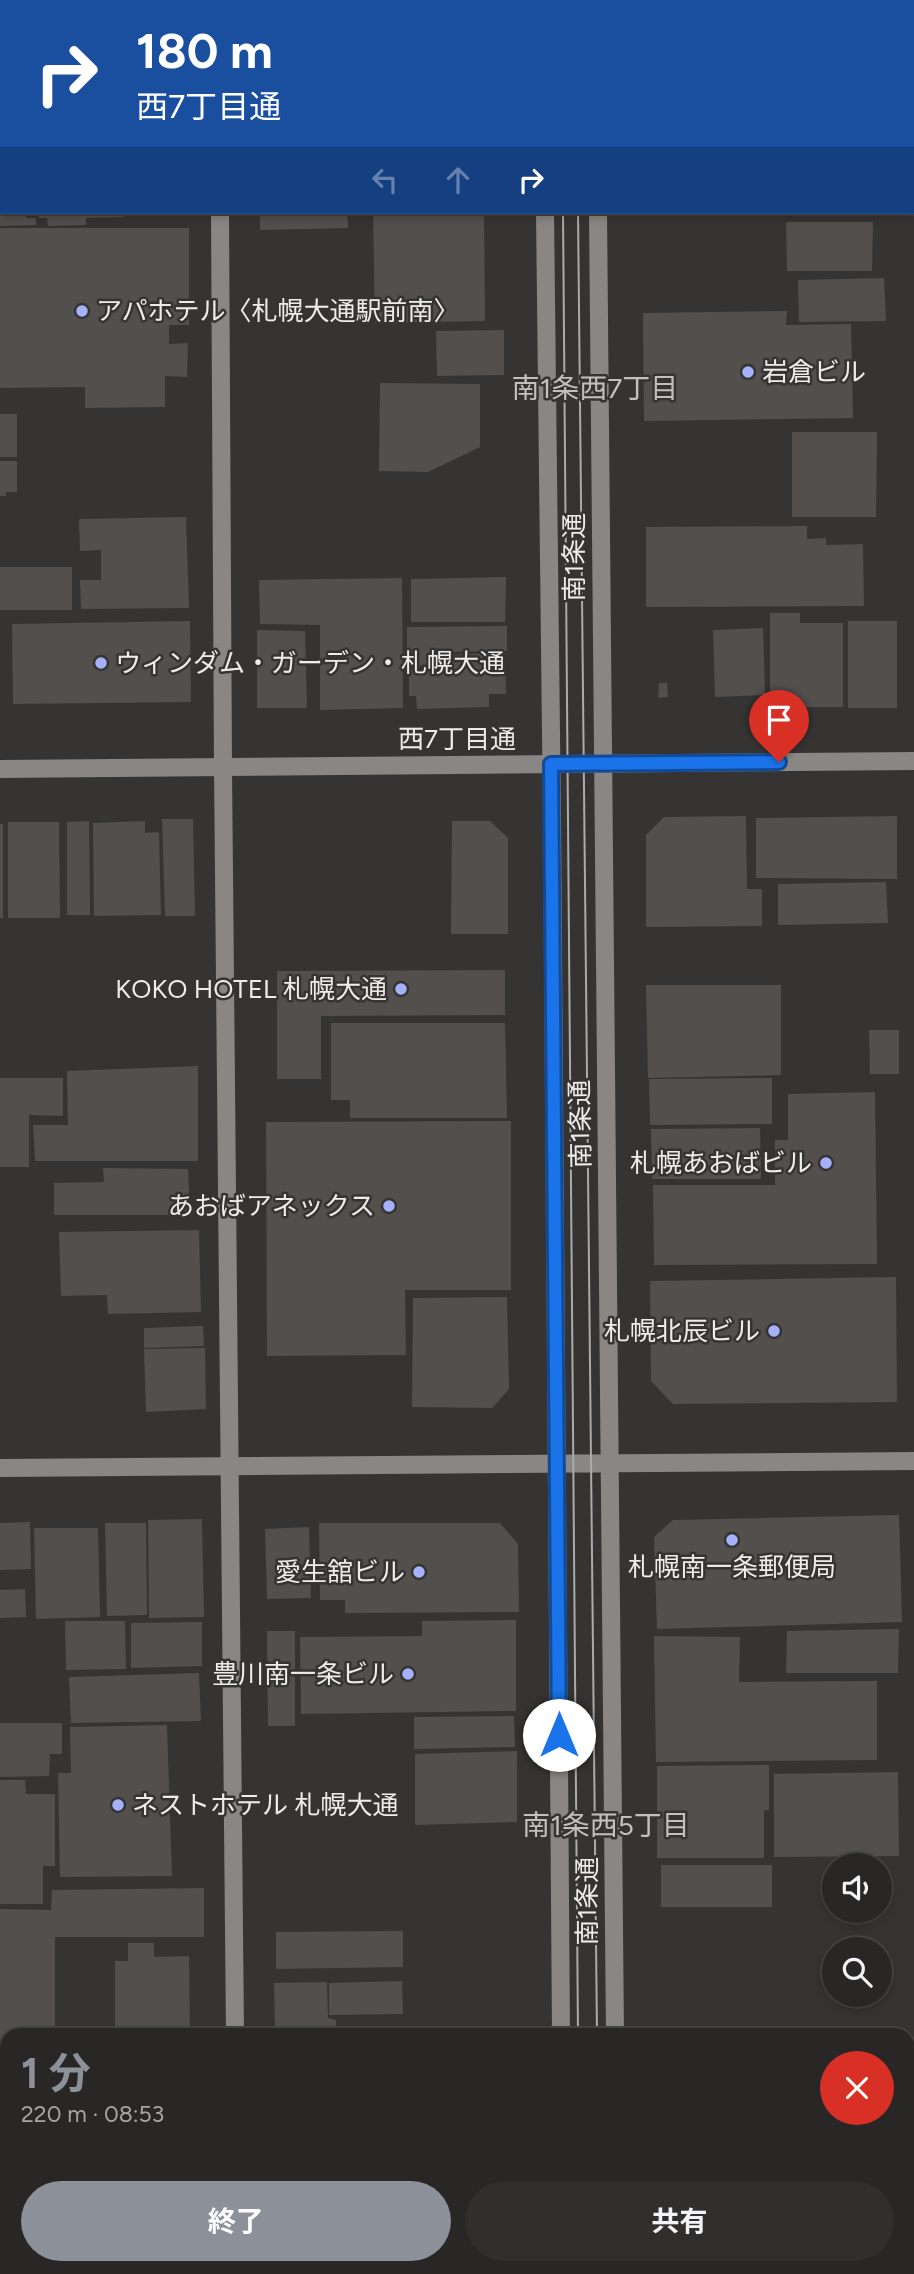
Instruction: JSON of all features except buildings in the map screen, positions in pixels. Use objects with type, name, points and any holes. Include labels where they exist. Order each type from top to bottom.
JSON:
[{"type":"street","points":[[220,214],[235,2028]]},
{"type":"street","name":"南1条通","points":[[545,214],[561,2028]]},
{"type":"street","name":"南1条通","points":[[598,214],[615,2028]]},
{"type":"street","name":"西7丁目通","points":[[0,769],[914,761]]},
{"type":"street","points":[[0,1468],[914,1461]]},
{"type":"tram line","points":[[563,214],[578,2028]]},
{"type":"tram line","points":[[578,214],[597,2028]]},
{"type":"place","name":"アパホテル〈札幌大通駅前南〉","points":[[82,311]]},
{"type":"place","name":"岩倉ビル","points":[[748,372]]},
{"type":"place","name":"ウィンダム・ガーデン・札幌大通","points":[[101,663]]},
{"type":"place","name":"KOKO HOTEL 札幌大通","points":[[401,989]]},
{"type":"place","name":"札幌あおばビル","points":[[826,1163]]},
{"type":"place","name":"あおばアネックス","points":[[389,1206]]},
{"type":"place","name":"札幌北辰ビル","points":[[774,1331]]},
{"type":"place","name":"札幌南一条郵便局","points":[[732,1540]]},
{"type":"place","name":"愛生舘ビル","points":[[419,1572]]},
{"type":"place","name":"豊川南一条ビル","points":[[408,1674]]},
{"type":"place","name":"ネストホテル 札幌大通","points":[[118,1805]]},
{"type":"district","name":"南1条西7丁目","points":[[595,388]]},
{"type":"district","name":"南1条西5丁目","points":[[606,1825]]},
{"type":"route","points":[[559,1735],[551,764],[779,762]]}]
